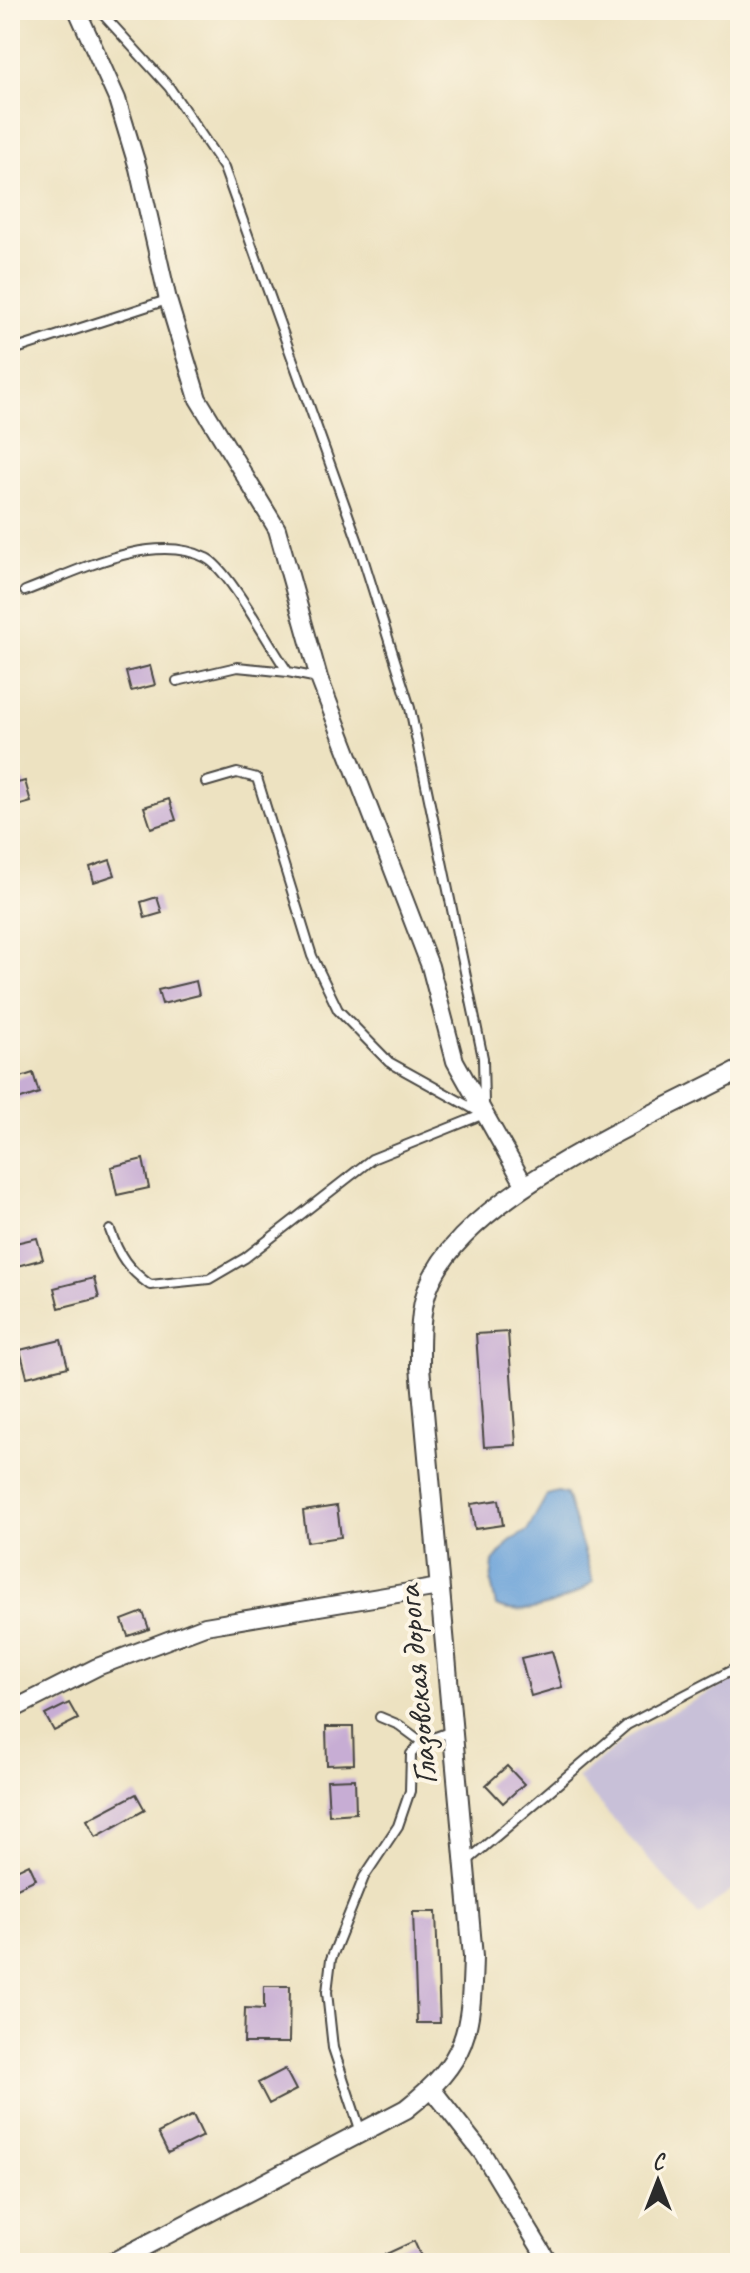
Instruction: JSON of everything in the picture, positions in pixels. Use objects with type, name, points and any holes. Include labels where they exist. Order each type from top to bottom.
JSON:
[{"type":"street","points":[[77,10],[117,99],[138,168],[168,300],[198,399],[277,529],[319,678],[430,966],[455,1061],[524,1184]]},
{"type":"street","name":"Глазовская дорога","points":[[112,2263],[406,2109],[432,2089],[458,2055],[472,2014],[473,1957],[420,1367],[421,1326],[428,1287],[456,1244],[483,1216],[524,1184],[740,1070]]},
{"type":"street","points":[[10,1711],[97,1667],[205,1626],[439,1587]]},
{"type":"street","points":[[432,2089],[483,2154],[549,2263]]},
{"type":"lane","points":[[99,10],[169,87],[224,168],[358,542],[410,708],[483,1058],[484,1114]]},
{"type":"lane","points":[[10,351],[168,300]]},
{"type":"lane","points":[[25,591],[131,551],[166,549],[208,558],[244,601],[288,672]]},
{"type":"lane","points":[[177,681],[237,667],[319,678]]},
{"type":"lane","points":[[206,782],[237,773],[257,778],[312,956],[338,1010],[389,1062],[484,1114]]},
{"type":"lane","points":[[110,1230],[118,1254],[129,1269],[150,1285],[209,1279],[245,1258],[372,1159],[484,1114]]},
{"type":"lane","points":[[464,1864],[627,1725],[740,1666]]},
{"type":"lane","points":[[380,1717],[399,1725],[422,1742]]},
{"type":"lane","points":[[362,2133],[333,2048],[327,1992],[331,1959],[364,1877],[398,1826],[410,1791],[411,1754],[422,1742],[453,1731]]},
{"type":"shaded area","points":[[740,1677],[740,1883],[699,1916],[577,1778],[639,1729]]},
{"type":"water","points":[[558,1492],[566,1494],[593,1581],[573,1595],[547,1606],[519,1610],[496,1606],[491,1582],[493,1562],[510,1541],[527,1531],[547,1495]]},
{"type":"building","points":[[150,666],[155,685],[131,691],[126,672]]},
{"type":"building","points":[[25,781],[31,802],[14,807],[10,785]]},
{"type":"building","points":[[169,799],[176,820],[151,828],[144,807]]},
{"type":"building","points":[[110,860],[115,875],[94,882],[90,867]]},
{"type":"building","points":[[157,897],[162,913],[145,918],[141,902]]},
{"type":"building","points":[[196,981],[199,995],[162,1004],[158,990]]},
{"type":"building","points":[[33,1073],[39,1093],[18,1100],[12,1080]]},
{"type":"building","points":[[143,1159],[149,1188],[117,1195],[111,1167]]},
{"type":"building","points":[[37,1238],[43,1259],[17,1266],[11,1244]]},
{"type":"building","points":[[94,1278],[99,1298],[59,1308],[54,1288]]},
{"type":"building","points":[[508,1332],[516,1445],[484,1447],[476,1334]]},
{"type":"building","points":[[61,1340],[68,1367],[27,1377],[20,1350]]},
{"type":"building","points":[[499,1500],[503,1525],[475,1529],[471,1504]]},
{"type":"building","points":[[337,1506],[341,1537],[307,1542],[303,1511]]},
{"type":"building","points":[[143,1612],[149,1629],[128,1636],[122,1620]]},
{"type":"building","points":[[552,1651],[562,1687],[531,1696],[521,1658]]},
{"type":"building","points":[[69,1703],[78,1719],[54,1731],[45,1715]]},
{"type":"building","points":[[326,1727],[353,1727],[354,1764],[327,1765]]},
{"type":"building","points":[[507,1766],[524,1784],[503,1803],[486,1785]]},
{"type":"building","points":[[355,1779],[356,1813],[329,1815],[327,1780]]},
{"type":"building","points":[[136,1794],[145,1810],[96,1837],[87,1820]]},
{"type":"building","points":[[29,1864],[36,1879],[11,1891],[10,1873]]},
{"type":"building","points":[[413,1912],[436,1912],[440,2023],[417,2023]]},
{"type":"building","points":[[264,1986],[290,1986],[289,2043],[244,2043],[245,2008],[264,2009]]},
{"type":"building","points":[[285,2069],[296,2090],[269,2104],[258,2083]]},
{"type":"building","points":[[193,2115],[203,2136],[168,2153],[158,2133]]},
{"type":"building","points":[[414,2241],[424,2263],[388,2263],[384,2255]]}]
